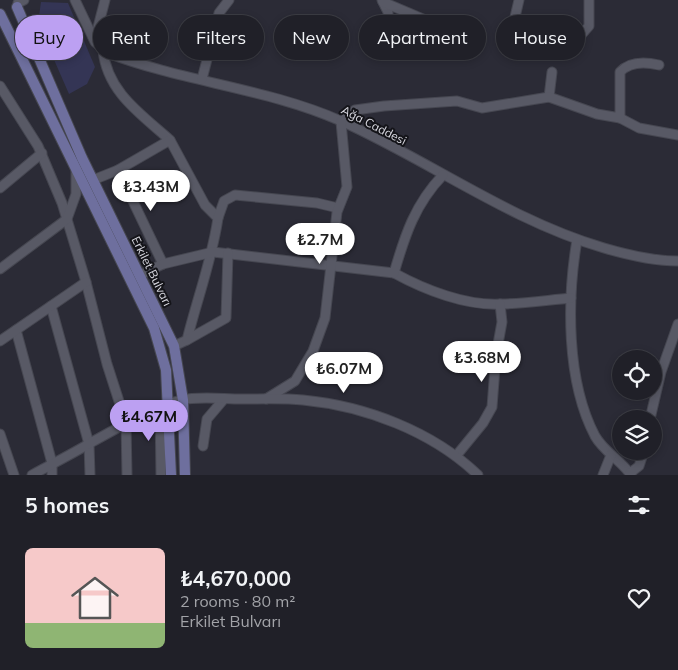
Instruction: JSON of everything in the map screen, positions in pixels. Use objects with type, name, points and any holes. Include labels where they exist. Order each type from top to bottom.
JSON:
[{"type":"main road","points":[[0,14],[8,14],[20,3]]},
{"type":"main road","name":"Erkilet Bulvarı","points":[[20,3],[93,180],[174,346],[183,400],[185,475]]},
{"type":"main road","name":"Erkilet Bulvarı","points":[[0,14],[154,328],[166,370],[164,406],[171,475]]},
{"type":"street","name":"Ağa Caddesi","points":[[75,0],[92,37]]},
{"type":"street","points":[[92,37],[97,30],[105,0]]},
{"type":"street","points":[[202,79],[219,13],[229,0]]},
{"type":"street","points":[[519,0],[515,17],[519,22],[582,34],[589,26],[588,0]]},
{"type":"street","points":[[382,1],[388,15]]},
{"type":"street","points":[[382,1],[414,15]]},
{"type":"street","points":[[105,60],[116,90],[170,140],[205,205],[218,218]]},
{"type":"street","name":"Ağa Caddesi","points":[[132,60],[284,100],[341,122],[524,218],[577,240],[633,256],[678,261]]},
{"type":"street","points":[[620,118],[620,72],[625,67],[635,64],[659,65]]},
{"type":"street","points":[[549,97],[552,72]]},
{"type":"street","points":[[0,86],[42,153],[54,180],[67,219],[86,282],[107,364],[126,423],[128,475]]},
{"type":"street","points":[[266,399],[296,381],[312,351],[325,318],[338,208],[347,187],[341,122],[355,110],[457,101],[482,108],[549,97],[596,114],[620,118],[639,128],[678,135]]},
{"type":"street","points":[[93,180],[118,170],[170,140]]},
{"type":"street","points":[[0,188],[42,153]]},
{"type":"street","points":[[0,269],[67,219],[76,194],[75,168]]},
{"type":"street","points":[[118,170],[163,264]]},
{"type":"street","points":[[394,273],[410,222],[426,194],[443,175]]},
{"type":"street","points":[[187,340],[199,290],[213,252],[218,218],[224,201],[235,195],[317,203],[338,208]]},
{"type":"street","points":[[577,240],[571,298],[572,344],[580,390],[595,434],[611,455],[631,474],[639,466],[641,460]]},
{"type":"street","points":[[140,276],[163,264],[213,252],[332,264],[394,273],[432,290],[476,302],[500,304],[571,298]]},
{"type":"street","points":[[174,346],[226,318],[228,253]]},
{"type":"street","points":[[0,341],[86,282]]},
{"type":"street","points":[[456,456],[483,423],[492,407],[496,355],[502,322],[500,304]]},
{"type":"street","points":[[51,306],[89,444],[90,475]]},
{"type":"street","points":[[652,410],[661,372],[678,324]]},
{"type":"street","points":[[16,330],[52,463],[52,475]]},
{"type":"street","points":[[203,446],[206,419],[224,399]]},
{"type":"street","points":[[32,475],[126,423],[164,406],[183,400],[266,399],[316,401],[362,412],[405,427],[456,456],[478,475]]},
{"type":"street","points":[[161,475],[164,406]]},
{"type":"street","points":[[0,434],[14,475]]},
{"type":"street","points":[[603,475],[611,455]]},
{"type":"shaded area","points":[[41,2],[68,3],[73,15],[39,15]]},
{"type":"shaded area","points":[[83,39],[95,67],[87,84],[69,94],[54,60],[83,60]]}]
